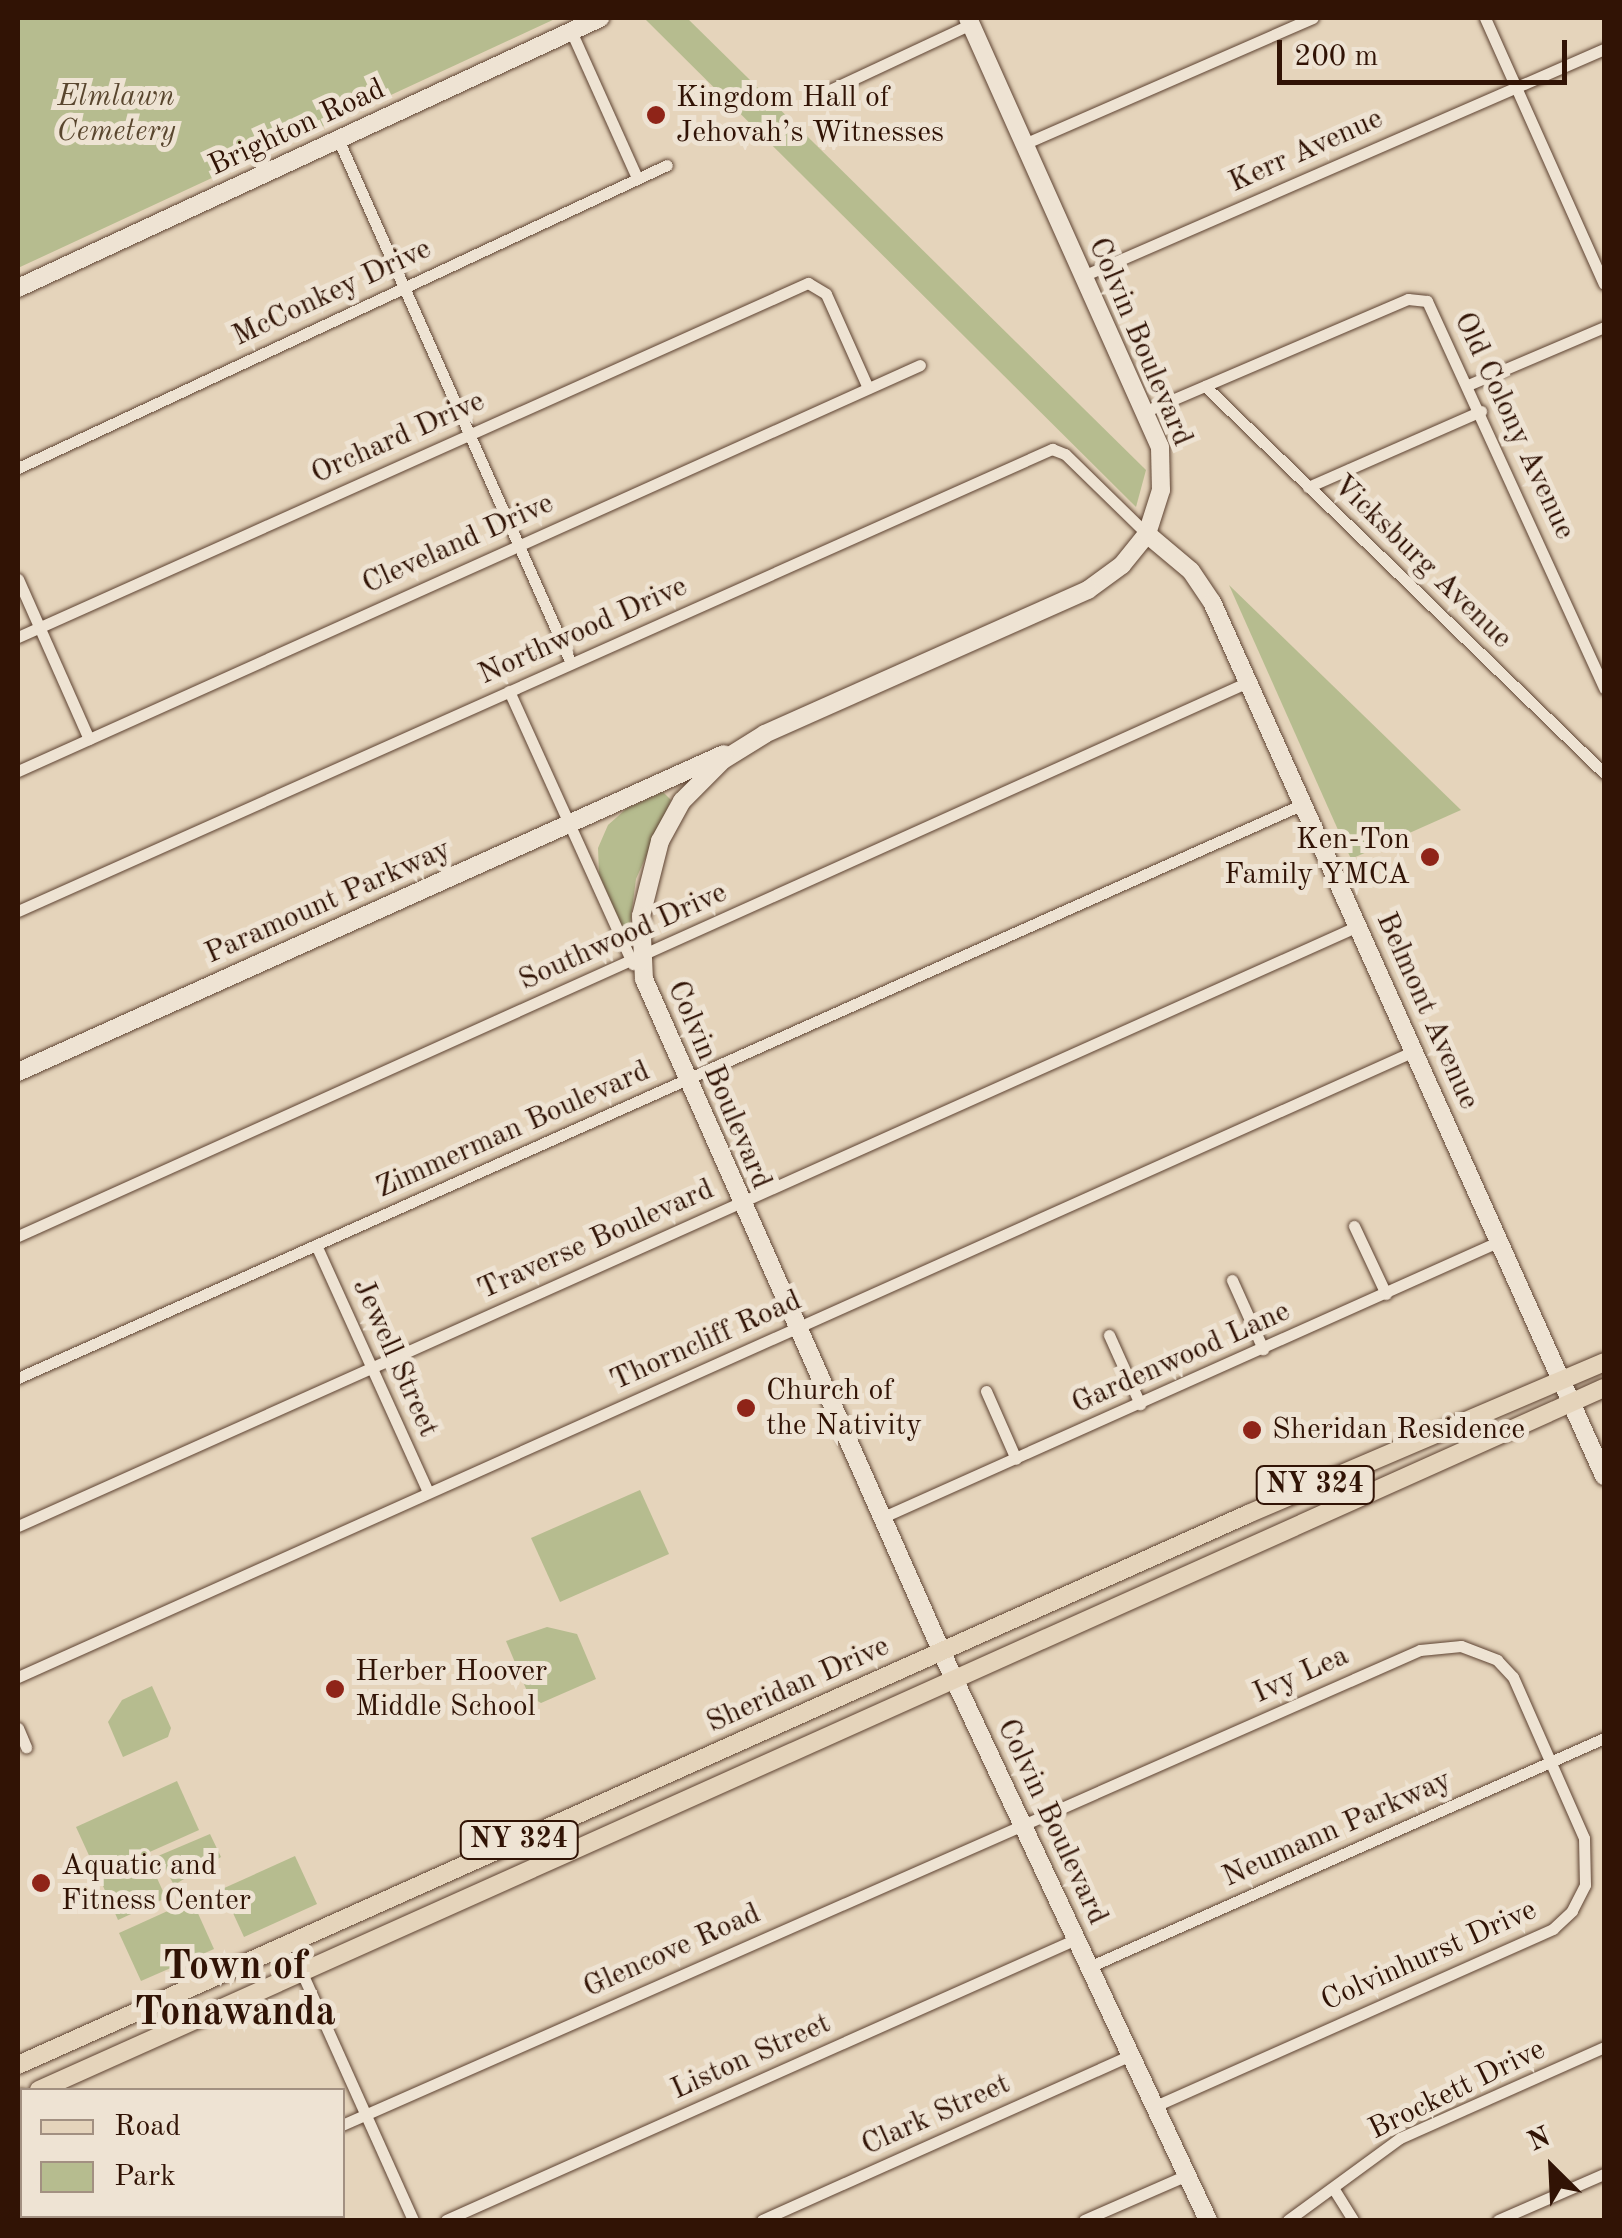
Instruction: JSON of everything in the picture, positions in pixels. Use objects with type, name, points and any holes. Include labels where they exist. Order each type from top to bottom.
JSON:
[{"type":"main road","name":"Sheridan Drive","points":[[18,2065],[1248,1514],[1604,1362]]},
{"type":"main road","name":"Sheridan Drive","points":[[44,2088],[1604,1388]]},
{"type":"main road","points":[[1248,1514],[1262,1544]]},
{"type":"main road","points":[[534,1834],[547,1863]]},
{"type":"main road","points":[[366,1908],[380,1938]]},
{"type":"main road","points":[[98,2029],[111,2058]]},
{"type":"street","name":"Brighton Road","points":[[18,288],[600,18]]},
{"type":"street","points":[[1024,144],[1313,18]]},
{"type":"street","points":[[1485,18],[1604,284]]},
{"type":"street","points":[[813,98],[970,21]]},
{"type":"street","name":"Colvin Boulevard","points":[[970,21],[1144,412],[1164,469],[1147,534],[1122,565],[1088,590],[746,744],[682,802],[660,841],[636,959],[684,1080],[941,1652],[1208,2220]]},
{"type":"street","points":[[571,31],[638,178]]},
{"type":"street","name":"Kerr Avenue","points":[[1083,276],[1604,49]]},
{"type":"street","points":[[338,139],[571,664]]},
{"type":"street","name":"McConkey Drive","points":[[18,468],[667,165]]},
{"type":"street","name":"Orchard Drive","points":[[18,638],[800,286],[817,284],[826,294],[868,388]]},
{"type":"street","name":"Old Colony Avenue","points":[[1144,412],[1415,298],[1432,306],[1604,688]]},
{"type":"street","points":[[1468,385],[1604,327]]},
{"type":"street","name":"Cleveland Drive","points":[[18,771],[920,365]]},
{"type":"street","name":"Vicksburg Avenue","points":[[1204,386],[1604,773]]},
{"type":"street","points":[[1308,487],[1480,411]]},
{"type":"street","name":"Northwood Drive","points":[[18,912],[1052,449],[1066,454],[1147,534]]},
{"type":"street","name":"Belmont Avenue","points":[[1147,534],[1198,580],[1248,682],[1604,1476]]},
{"type":"street","points":[[18,578],[90,738]]},
{"type":"street","name":"Southwood Drive","points":[[18,1236],[1248,682]]},
{"type":"street","points":[[509,691],[636,959]]},
{"type":"street","name":"Paramount Parkway","points":[[18,1072],[746,744]]},
{"type":"street","points":[[660,783],[676,788],[682,802]]},
{"type":"street","name":"Zimmerman Boulevard","points":[[18,1378],[1303,804]]},
{"type":"street","name":"Traverse Boulevard","points":[[18,1526],[1358,926]]},
{"type":"street","name":"Thorncliff Road","points":[[18,1676],[1414,1051]]},
{"type":"street","points":[[1354,1226],[1386,1294]]},
{"type":"street","name":"Gardenwood Lane","points":[[881,1518],[1500,1241]]},
{"type":"street","name":"Jewell Street","points":[[316,1245],[428,1492]]},
{"type":"street","points":[[1232,1280],[1263,1349]]},
{"type":"street","points":[[1109,1335],[1140,1404]]},
{"type":"street","points":[[986,1391],[1016,1459]]},
{"type":"street","name":"Ivy Lea","points":[[1022,1822],[1433,1646],[1474,1649],[1506,1668],[1550,1762]]},
{"type":"street","points":[[18,1728],[26,1748]]},
{"type":"street","name":"Neumann Parkway","points":[[1089,1966],[1604,1738]]},
{"type":"street","name":"Colvinhurst Drive","points":[[1155,2106],[1563,1922],[1585,1886],[1588,1852],[1550,1762]]},
{"type":"street","name":"Glencove Road","points":[[345,2125],[1022,1822]]},
{"type":"street","name":"Liston Street","points":[[446,2220],[1076,1938]]},
{"type":"street","points":[[302,1973],[413,2220]]},
{"type":"street","name":"Brockett Drive","points":[[1288,2220],[1334,2192],[1400,2138],[1604,2048]]},
{"type":"street","name":"Clark Street","points":[[762,2220],[1131,2055]]},
{"type":"street","points":[[1084,2220],[1187,2174]]},
{"type":"street","points":[[1498,2220],[1604,2174]]},
{"type":"street","points":[[1334,2192],[1353,2220]]},
{"type":"green space","name":"Elmlawn Cemetery","points":[[18,18],[557,18],[18,268]]},
{"type":"green space","points":[[644,18],[687,18],[1146,470],[1136,507]]},
{"type":"green space","points":[[1229,585],[1461,810],[1351,859]]},
{"type":"green space","points":[[663,792],[671,800],[636,879],[628,940],[599,874],[598,848],[608,825],[626,809]]},
{"type":"green space","points":[[640,1490],[669,1554],[560,1602],[531,1538]]},
{"type":"green space","points":[[547,1627],[577,1634],[596,1679],[541,1703],[529,1696],[506,1641]]},
{"type":"green space","points":[[152,1686],[171,1728],[168,1737],[123,1757],[108,1722],[122,1700]]},
{"type":"green space","points":[[177,1781],[199,1830],[98,1875],[76,1827]]},
{"type":"green space","points":[[210,1834],[221,1857],[174,1885],[158,1856]]},
{"type":"green space","points":[[147,1856],[166,1898],[118,1920],[99,1877]]},
{"type":"green space","points":[[295,1856],[317,1904],[244,1937],[222,1889]]},
{"type":"green space","points":[[192,1900],[214,1949],[141,1981],[119,1933]]},
{"type":"place","name":"Kingdom Hall of Jehovah’s Witnesses","points":[[656,115]]},
{"type":"place","name":"Ken-Ton Family YMCA","points":[[1430,857]]},
{"type":"place","name":"Church of the Nativity","points":[[746,1408]]},
{"type":"place","name":"Sheridan Residence","points":[[1252,1430]]},
{"type":"place","name":"Herber Hoover Middle School","points":[[335,1689]]},
{"type":"place","name":"Aquatic and Fitness Center","points":[[41,1883]]},
{"type":"district","name":"Town of Tonawanda","points":[[235,1991]]}]
